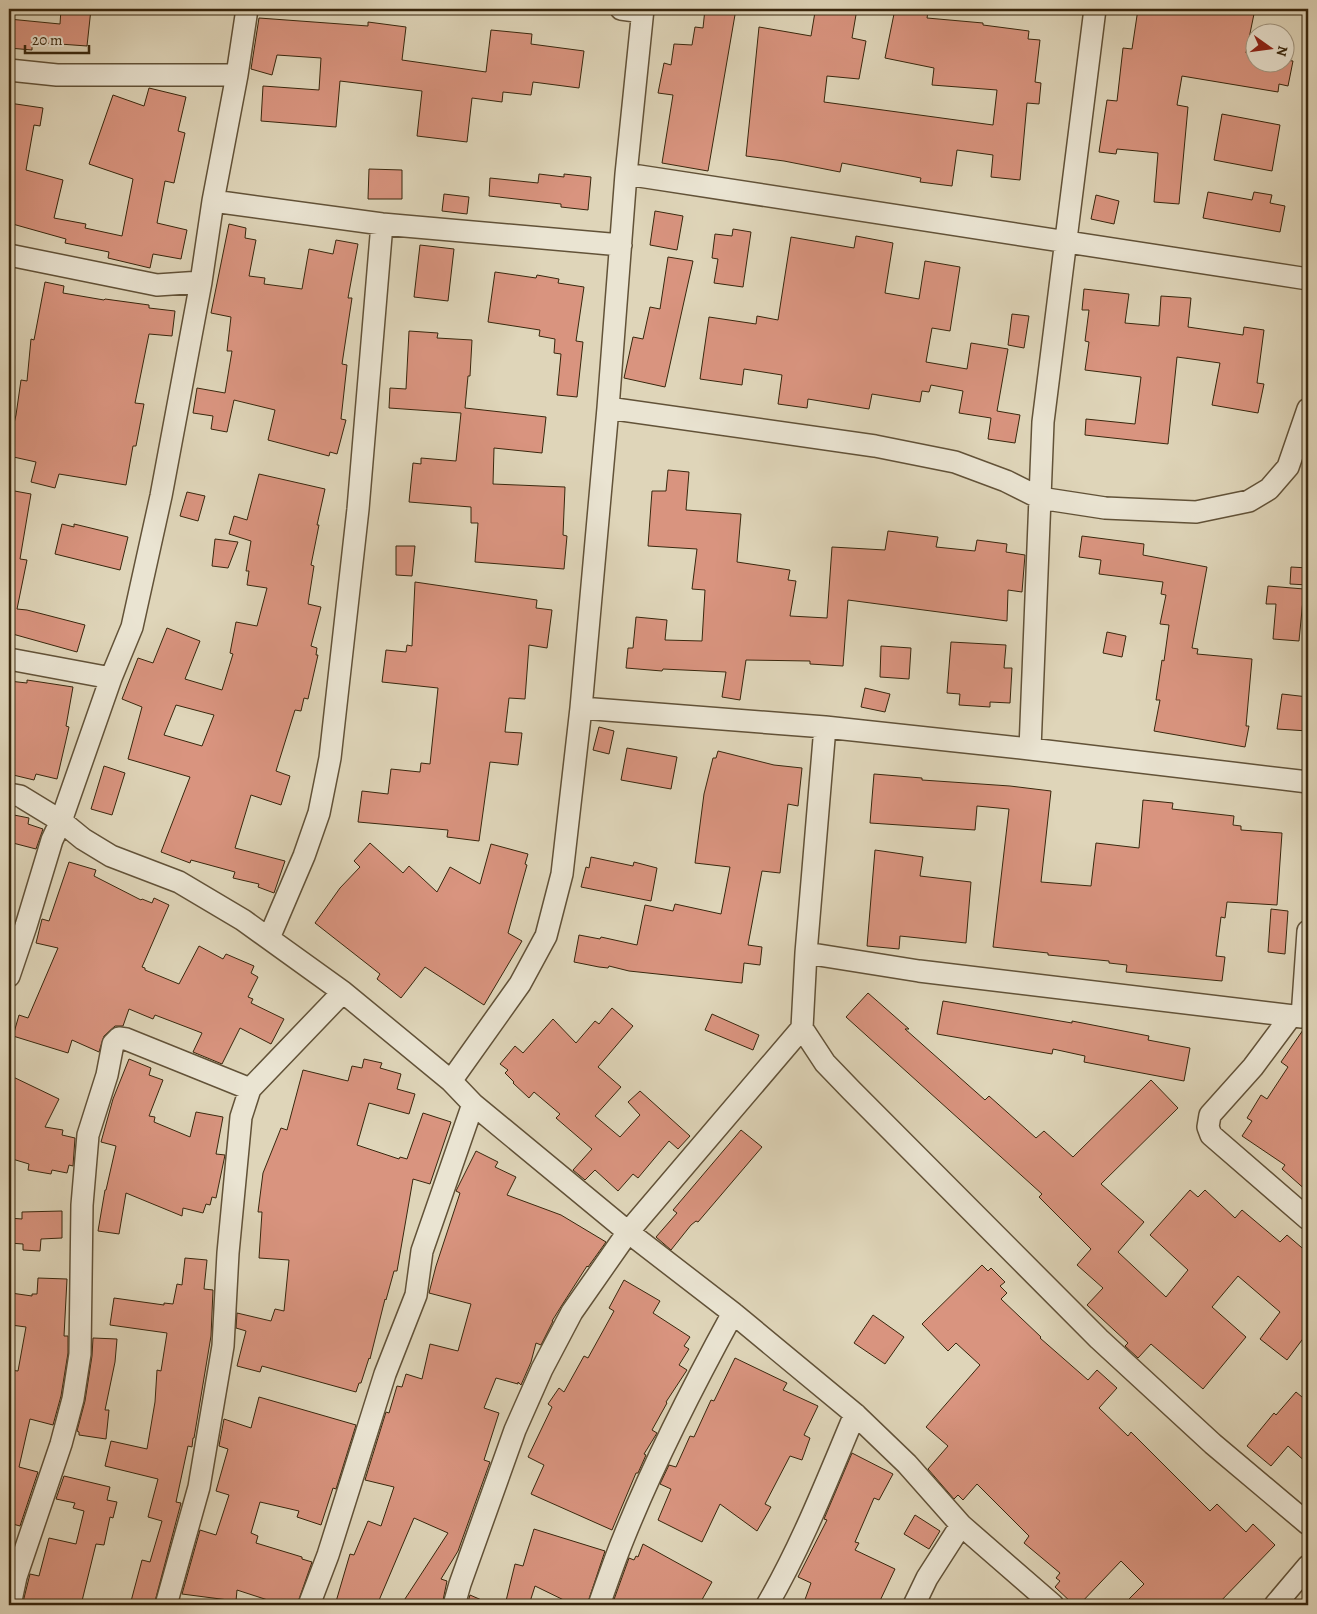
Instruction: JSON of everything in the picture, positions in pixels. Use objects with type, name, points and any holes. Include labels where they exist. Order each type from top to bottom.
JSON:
[{"type":"street","points":[[9,976],[17,925],[61,821],[132,627],[162,496],[201,282],[213,201],[237,75],[247,9]]},
{"type":"street","points":[[452,1081],[520,984],[546,936],[562,874],[581,708],[608,408],[626,174],[643,10],[621,9]]},
{"type":"street","points":[[1030,749],[1043,422],[1094,9]]},
{"type":"street","points":[[9,70],[57,75],[237,75]]},
{"type":"street","points":[[626,174],[1308,278]]},
{"type":"street","points":[[213,201],[382,224],[621,245]]},
{"type":"street","points":[[269,938],[304,856],[318,813],[330,758],[358,509],[382,224]]},
{"type":"street","points":[[9,255],[157,285],[201,282]]},
{"type":"street","points":[[608,408],[875,446],[955,462],[1006,480],[1040,498],[1105,508],[1196,512],[1249,501],[1268,489],[1288,467],[1308,410]]},
{"type":"street","points":[[9,659],[112,678]]},
{"type":"street","points":[[581,708],[824,727],[1308,782]]},
{"type":"street","points":[[824,727],[802,1028],[825,1063],[850,1090],[1099,1339],[1213,1444],[1308,1524]]},
{"type":"street","points":[[9,794],[20,796],[61,821],[83,839],[112,856],[179,882],[269,938],[343,992],[452,1081],[474,1104],[628,1232],[733,1313],[855,1414],[907,1464],[961,1525],[1046,1603]]},
{"type":"street","points":[[1308,931],[1300,1017],[1252,1067],[1210,1115],[1208,1127],[1211,1135],[1308,1219]]},
{"type":"street","points":[[806,953],[920,971],[1300,1017]]},
{"type":"street","points":[[166,1605],[199,1487],[223,1346],[228,1253],[242,1117],[250,1090],[343,992]]},
{"type":"street","points":[[454,1605],[515,1430],[542,1369],[572,1312],[628,1232],[802,1028]]},
{"type":"street","points":[[10,1605],[16,1577],[61,1444],[73,1399],[80,1354],[82,1205],[88,1135],[107,1075],[114,1044],[119,1038],[126,1039],[250,1090]]},
{"type":"street","points":[[309,1605],[328,1555],[382,1382],[416,1295],[422,1251],[474,1104]]},
{"type":"street","points":[[599,1605],[623,1538],[655,1465],[708,1358],[733,1313]]},
{"type":"street","points":[[767,1605],[778,1587],[855,1414]]},
{"type":"street","points":[[914,1605],[927,1578],[961,1525]]},
{"type":"street","points":[[1275,1605],[1308,1566]]},
{"type":"building","points":[[61,9],[91,9],[87,46],[32,42],[32,50],[9,48],[9,19],[60,24]]},
{"type":"building","points":[[705,9],[736,9],[708,171],[662,163],[673,95],[658,93],[664,63],[671,65],[674,44],[692,45],[695,27],[703,28]]},
{"type":"building","points":[[822,9],[857,9],[852,38],[866,41],[859,79],[827,76],[824,102],[993,125],[997,90],[932,85],[934,68],[885,58],[895,9],[928,12],[927,18],[983,23],[983,25],[1029,31],[1028,39],[1040,40],[1035,82],[1041,83],[1039,104],[1027,103],[1020,180],[991,177],[993,155],[957,150],[952,186],[920,182],[921,178],[842,163],[840,172],[746,156],[759,27],[811,36],[815,12],[821,13]]},
{"type":"building","points":[[1138,9],[1255,9],[1252,22],[1244,22],[1244,72],[1291,72],[1288,86],[1279,84],[1278,92],[1182,76],[1177,105],[1188,107],[1179,204],[1154,202],[1158,153],[1117,149],[1116,154],[1099,152],[1107,100],[1117,101],[1123,48],[1132,49]]},
{"type":"building","points":[[259,18],[368,26],[368,22],[406,27],[402,60],[486,72],[491,30],[532,34],[531,44],[584,51],[579,88],[533,82],[531,95],[503,92],[502,102],[472,98],[467,142],[417,136],[422,91],[340,81],[336,127],[261,121],[263,86],[319,90],[321,58],[277,55],[272,75],[251,69]]},
{"type":"building","points":[[149,88],[186,97],[178,131],[185,133],[174,183],[165,181],[157,223],[187,230],[181,259],[153,254],[150,268],[108,258],[109,252],[65,243],[66,239],[9,223],[9,103],[43,108],[40,126],[34,125],[26,170],[63,180],[54,218],[86,224],[85,228],[122,236],[133,179],[89,164],[113,95],[144,106]]},
{"type":"building","points":[[1222,114],[1280,125],[1272,171],[1214,160]]},
{"type":"building","points":[[369,169],[402,170],[402,199],[368,199]]},
{"type":"building","points":[[539,174],[564,177],[564,174],[591,177],[588,210],[561,207],[561,204],[489,196],[490,178],[538,183]]},
{"type":"building","points":[[1208,192],[1252,200],[1254,192],[1272,195],[1270,203],[1285,206],[1280,232],[1203,218]]},
{"type":"building","points":[[444,194],[469,197],[467,214],[442,211]]},
{"type":"building","points":[[1096,195],[1119,201],[1114,224],[1091,219]]},
{"type":"building","points":[[655,211],[683,216],[677,250],[650,245]]},
{"type":"building","points":[[229,224],[246,228],[245,238],[256,240],[249,276],[265,278],[264,284],[302,289],[309,249],[333,254],[336,240],[358,244],[348,298],[352,298],[342,364],[347,365],[341,419],[346,420],[337,454],[330,452],[329,456],[268,440],[275,410],[234,400],[227,432],[211,429],[213,416],[193,413],[197,388],[225,393],[232,351],[227,351],[231,317],[211,313]]},
{"type":"building","points":[[733,229],[751,232],[743,287],[714,283],[718,259],[712,258],[715,234],[732,236]]},
{"type":"building","points":[[856,236],[893,243],[885,293],[919,299],[925,261],[960,267],[950,331],[932,328],[926,362],[967,369],[971,343],[1008,349],[997,411],[1020,415],[1015,443],[988,439],[991,418],[959,413],[963,391],[931,385],[929,392],[922,391],[920,402],[872,394],[869,409],[808,399],[807,408],[778,404],[782,375],[744,369],[742,385],[700,379],[709,317],[756,324],[757,316],[778,320],[791,237],[854,248]]},
{"type":"building","points":[[420,245],[454,249],[448,301],[414,297]]},
{"type":"building","points":[[668,257],[693,261],[665,387],[624,378],[633,337],[643,339],[650,307],[660,309]]},
{"type":"building","points":[[495,272],[536,278],[537,275],[559,279],[558,283],[584,287],[576,341],[583,342],[577,397],[557,395],[561,354],[554,353],[555,339],[539,336],[540,330],[488,322]]},
{"type":"building","points":[[45,282],[64,286],[63,293],[149,305],[149,308],[175,311],[172,336],[149,334],[135,403],[144,404],[136,446],[133,446],[126,485],[59,474],[55,488],[31,482],[36,462],[9,456],[9,444],[16,415],[21,380],[27,381],[31,339],[34,340]]},
{"type":"building","points":[[1084,289],[1129,294],[1125,323],[1159,326],[1161,296],[1191,298],[1188,327],[1243,335],[1244,327],[1264,330],[1257,383],[1264,384],[1258,413],[1212,405],[1220,363],[1177,357],[1168,444],[1085,435],[1086,419],[1135,424],[1141,377],[1085,370],[1089,342],[1085,341],[1089,310],[1082,310]]},
{"type":"building","points":[[1012,314],[1029,316],[1024,348],[1008,345]]},
{"type":"building","points":[[409,331],[438,333],[437,338],[472,340],[470,376],[468,376],[465,408],[546,417],[542,453],[494,448],[493,484],[565,487],[563,535],[567,536],[564,569],[475,562],[478,523],[471,523],[471,507],[409,502],[413,463],[421,464],[421,458],[456,461],[461,413],[389,408],[390,388],[406,389]]},
{"type":"building","points":[[668,470],[689,472],[686,510],[741,514],[737,562],[790,570],[788,580],[796,581],[790,616],[827,618],[832,547],[885,550],[888,531],[938,537],[936,547],[975,551],[977,540],[1007,544],[1006,552],[1025,555],[1022,592],[1008,590],[1007,621],[848,600],[843,666],[810,664],[810,661],[746,660],[740,700],[722,697],[726,672],[663,669],[662,671],[626,668],[628,648],[633,648],[636,617],[667,620],[665,640],[702,641],[705,590],[692,589],[697,549],[648,546],[652,491],[666,491]]},
{"type":"building","points":[[259,474],[325,489],[311,565],[314,566],[308,604],[321,607],[311,646],[317,648],[316,655],[318,655],[308,699],[304,698],[301,711],[295,710],[276,771],[290,776],[281,805],[251,795],[235,848],[285,861],[274,893],[258,887],[259,884],[233,878],[235,872],[191,860],[190,863],[161,852],[190,777],[128,759],[142,707],[122,699],[138,658],[153,663],[167,628],[200,641],[185,679],[222,690],[233,654],[230,653],[236,622],[257,626],[267,588],[247,585],[249,571],[246,571],[251,541],[229,534],[234,516],[247,520]],"holes":[[[176,705],[214,715],[202,746],[164,735]]]},
{"type":"building","points":[[9,490],[31,494],[20,559],[27,560],[17,609],[85,625],[77,652],[9,633]]},
{"type":"building","points":[[187,492],[205,496],[198,521],[180,516]]},
{"type":"building","points":[[62,524],[74,527],[74,524],[128,537],[120,570],[55,554]]},
{"type":"building","points":[[1082,536],[1144,544],[1143,555],[1207,567],[1192,648],[1198,649],[1197,654],[1252,659],[1246,726],[1249,726],[1245,747],[1154,731],[1160,700],[1156,700],[1169,625],[1160,624],[1166,595],[1161,594],[1163,582],[1099,574],[1101,560],[1079,557]]},
{"type":"building","points":[[215,539],[238,542],[228,568],[212,566]]},
{"type":"building","points":[[396,546],[415,546],[412,576],[396,575]]},
{"type":"building","points":[[1291,567],[1308,568],[1308,585],[1290,584]]},
{"type":"building","points":[[415,582],[537,600],[536,608],[552,610],[547,648],[529,645],[525,699],[509,698],[505,732],[522,733],[518,765],[490,762],[479,841],[447,837],[448,830],[358,822],[362,791],[388,794],[391,769],[420,772],[421,763],[430,764],[438,688],[382,682],[386,650],[406,652],[407,645],[412,646]]},
{"type":"building","points":[[1268,586],[1304,589],[1299,641],[1273,639],[1276,604],[1266,604]]},
{"type":"building","points":[[1107,632],[1126,636],[1122,657],[1103,653]]},
{"type":"building","points":[[951,642],[1006,645],[1004,668],[1012,668],[1010,703],[990,702],[990,707],[959,705],[960,694],[947,693]]},
{"type":"building","points":[[881,646],[911,648],[909,679],[880,677]]},
{"type":"building","points":[[27,680],[73,687],[66,726],[69,727],[57,779],[36,774],[34,780],[9,774],[9,681],[27,683]]},
{"type":"building","points":[[865,688],[890,694],[885,712],[861,707]]},
{"type":"building","points":[[1282,694],[1308,697],[1308,731],[1277,729]]},
{"type":"building","points":[[599,727],[614,731],[609,754],[593,750]]},
{"type":"building","points":[[627,748],[677,757],[671,789],[621,780]]},
{"type":"building","points":[[718,751],[774,765],[802,768],[798,806],[788,804],[780,873],[762,871],[748,945],[762,947],[760,965],[744,963],[742,983],[629,971],[609,966],[608,968],[599,967],[574,962],[579,935],[600,939],[601,937],[637,945],[645,905],[673,911],[675,904],[721,914],[730,867],[695,863],[704,794],[713,758],[716,758]]},
{"type":"building","points":[[104,766],[125,773],[112,815],[91,809]]},
{"type":"building","points":[[874,774],[1051,791],[1041,882],[1091,886],[1096,843],[1139,848],[1143,800],[1173,803],[1172,809],[1234,816],[1233,825],[1241,826],[1241,830],[1282,833],[1277,905],[1227,902],[1225,918],[1221,917],[1216,956],[1225,957],[1222,981],[1126,972],[1127,965],[1109,963],[1109,961],[993,947],[1009,809],[977,806],[975,830],[870,823]]},
{"type":"building","points":[[9,814],[29,818],[28,824],[43,829],[36,849],[9,842]]},
{"type":"building","points":[[370,843],[403,873],[409,866],[437,892],[450,867],[480,884],[491,844],[528,854],[525,864],[527,865],[508,933],[522,941],[484,1005],[425,967],[401,998],[377,979],[380,974],[315,923],[340,888],[360,867],[354,861]]},
{"type":"building","points":[[875,850],[923,857],[920,876],[971,882],[966,943],[900,936],[899,949],[867,946]]},
{"type":"building","points":[[591,857],[633,866],[634,862],[657,868],[651,901],[581,887],[586,867],[589,868]]},
{"type":"building","points":[[69,862],[96,870],[94,876],[141,900],[152,903],[154,898],[169,905],[142,967],[145,970],[179,984],[199,946],[223,959],[226,954],[254,966],[251,973],[258,977],[248,997],[253,999],[251,1003],[284,1019],[271,1044],[240,1028],[222,1064],[193,1052],[202,1033],[155,1015],[153,1019],[129,1009],[123,1026],[115,1026],[104,1036],[99,1052],[72,1040],[68,1053],[13,1036],[19,1015],[28,1018],[58,948],[36,943],[42,919],[49,921]]},
{"type":"building","points":[[1271,909],[1288,911],[1285,954],[1268,952]]},
{"type":"building","points":[[868,993],[909,1029],[905,1029],[985,1100],[989,1096],[1036,1138],[1044,1131],[1073,1157],[1151,1080],[1178,1108],[1101,1184],[1144,1222],[1118,1252],[1166,1297],[1188,1270],[1150,1235],[1190,1190],[1198,1197],[1205,1190],[1235,1218],[1242,1210],[1280,1242],[1287,1235],[1308,1253],[1308,1332],[1287,1360],[1260,1339],[1280,1312],[1238,1276],[1212,1307],[1246,1337],[1203,1389],[1151,1344],[1138,1358],[1125,1346],[1128,1343],[1087,1305],[1103,1288],[1077,1265],[1091,1249],[1039,1197],[1042,1194],[846,1017]]},
{"type":"building","points":[[943,1001],[1072,1023],[1072,1021],[1149,1036],[1148,1040],[1190,1048],[1184,1081],[1084,1062],[1085,1056],[1053,1049],[1052,1054],[937,1034]]},
{"type":"building","points":[[612,1008],[633,1026],[598,1067],[621,1087],[595,1116],[620,1137],[640,1115],[628,1102],[640,1091],[690,1136],[678,1149],[669,1141],[638,1178],[633,1174],[618,1191],[595,1170],[585,1180],[573,1170],[592,1149],[556,1118],[560,1114],[534,1092],[529,1098],[513,1083],[505,1073],[508,1070],[500,1064],[515,1046],[523,1053],[553,1019],[576,1043],[595,1021],[599,1024]]},
{"type":"building","points":[[712,1014],[759,1035],[753,1050],[705,1030]]},
{"type":"building","points":[[1303,1030],[1308,1030],[1308,1192],[1282,1169],[1285,1165],[1242,1136],[1252,1121],[1247,1118],[1261,1095],[1267,1099],[1288,1067],[1281,1062]]},
{"type":"building","points":[[129,1059],[151,1068],[149,1075],[163,1080],[149,1116],[155,1117],[154,1122],[190,1137],[196,1112],[223,1117],[216,1154],[225,1155],[216,1198],[212,1197],[210,1205],[206,1204],[203,1213],[183,1208],[182,1216],[126,1193],[119,1234],[98,1231],[105,1190],[116,1146],[101,1142],[113,1099]]},
{"type":"building","points":[[364,1059],[382,1063],[380,1068],[401,1074],[397,1089],[415,1094],[409,1114],[369,1103],[357,1145],[399,1159],[400,1157],[407,1159],[423,1113],[451,1122],[430,1184],[413,1179],[397,1271],[394,1271],[370,1359],[356,1392],[262,1366],[260,1372],[237,1366],[246,1331],[236,1328],[237,1313],[271,1321],[275,1309],[284,1311],[289,1260],[259,1258],[262,1212],[258,1212],[263,1173],[281,1128],[287,1130],[303,1070],[348,1081],[352,1066],[362,1068]]},
{"type":"building","points":[[9,1075],[59,1099],[45,1127],[63,1130],[62,1135],[75,1138],[73,1166],[69,1165],[67,1173],[52,1170],[51,1174],[28,1170],[29,1164],[9,1158]]},
{"type":"building","points":[[741,1130],[762,1147],[698,1222],[696,1221],[691,1225],[671,1250],[656,1237],[677,1213],[673,1210]]},
{"type":"building","points":[[476,1151],[498,1162],[495,1167],[516,1177],[507,1195],[561,1215],[606,1242],[587,1266],[562,1305],[541,1345],[536,1343],[531,1362],[521,1385],[518,1382],[518,1384],[496,1378],[484,1408],[499,1413],[484,1460],[490,1462],[458,1551],[441,1579],[447,1581],[442,1605],[401,1605],[448,1533],[414,1518],[377,1605],[335,1605],[350,1554],[354,1555],[368,1521],[381,1526],[394,1487],[365,1480],[386,1412],[389,1413],[397,1386],[402,1387],[406,1374],[422,1379],[430,1344],[458,1351],[471,1304],[429,1293],[460,1193],[456,1191]]},
{"type":"building","points":[[62,1211],[62,1238],[41,1239],[40,1251],[23,1250],[23,1244],[9,1243],[9,1218],[22,1219],[22,1212]]},
{"type":"building","points":[[185,1258],[207,1260],[204,1289],[213,1290],[211,1336],[194,1438],[192,1447],[188,1446],[176,1502],[181,1503],[154,1605],[130,1605],[142,1560],[150,1562],[162,1521],[148,1517],[158,1479],[105,1466],[111,1441],[147,1449],[155,1402],[157,1370],[161,1371],[167,1333],[110,1325],[114,1298],[164,1305],[164,1303],[173,1304],[177,1284],[182,1285]]},
{"type":"building","points":[[982,1265],[988,1271],[991,1268],[1005,1282],[1000,1286],[1007,1293],[1001,1299],[1040,1338],[1088,1380],[1097,1370],[1117,1388],[1099,1408],[1128,1436],[1131,1432],[1210,1511],[1217,1504],[1246,1532],[1253,1524],[1275,1545],[1217,1605],[1123,1605],[1144,1584],[1121,1561],[1079,1605],[1074,1605],[1055,1587],[1060,1581],[1056,1578],[1060,1573],[1024,1543],[1029,1536],[977,1484],[963,1500],[958,1495],[954,1499],[928,1469],[948,1446],[926,1427],[980,1365],[956,1343],[948,1351],[922,1324]]},
{"type":"building","points":[[38,1278],[67,1279],[64,1336],[68,1336],[68,1353],[61,1396],[53,1425],[30,1419],[19,1467],[38,1472],[20,1526],[9,1523],[9,1370],[18,1371],[26,1327],[11,1325],[12,1317],[9,1316],[9,1313],[11,1293],[32,1296],[32,1294],[37,1294]]},
{"type":"building","points":[[624,1280],[660,1301],[653,1313],[690,1337],[684,1346],[689,1349],[679,1365],[687,1370],[666,1402],[652,1430],[657,1433],[644,1454],[646,1455],[638,1473],[636,1473],[612,1530],[531,1494],[544,1465],[528,1457],[552,1407],[548,1404],[559,1388],[564,1392],[584,1356],[588,1358],[614,1311],[609,1308]]},
{"type":"building","points":[[873,1315],[904,1337],[885,1364],[854,1343]]},
{"type":"building","points":[[93,1338],[117,1339],[115,1362],[105,1410],[109,1410],[106,1439],[79,1435],[77,1431],[85,1401]]},
{"type":"building","points":[[735,1358],[787,1383],[783,1390],[818,1406],[804,1435],[810,1438],[802,1460],[790,1456],[765,1504],[771,1507],[757,1531],[720,1504],[702,1542],[658,1520],[671,1489],[660,1484],[669,1465],[676,1467],[690,1436],[694,1437],[711,1400],[714,1401]]},
{"type":"building","points":[[1296,1392],[1308,1402],[1308,1464],[1288,1446],[1271,1466],[1247,1446],[1274,1413],[1276,1415]]},
{"type":"building","points":[[259,1397],[356,1425],[336,1489],[333,1488],[321,1525],[297,1517],[299,1511],[260,1502],[251,1533],[258,1536],[256,1543],[302,1557],[302,1559],[312,1562],[297,1605],[283,1605],[237,1590],[236,1601],[182,1594],[200,1530],[216,1535],[229,1495],[216,1491],[228,1449],[219,1446],[224,1419],[251,1428]]},
{"type":"building","points":[[852,1453],[893,1474],[879,1500],[874,1498],[855,1542],[859,1543],[855,1550],[895,1569],[878,1605],[803,1605],[811,1583],[798,1577],[827,1520],[824,1519]]},
{"type":"building","points":[[64,1476],[110,1487],[107,1500],[117,1502],[113,1518],[110,1517],[104,1545],[96,1544],[81,1605],[42,1605],[23,1602],[30,1574],[39,1576],[49,1538],[76,1544],[84,1511],[73,1508],[75,1503],[56,1499]]},
{"type":"building","points":[[915,1515],[940,1531],[929,1549],[904,1534]]},
{"type":"building","points":[[534,1529],[605,1551],[587,1605],[574,1605],[535,1586],[529,1605],[505,1605],[515,1564],[523,1566]]},
{"type":"building","points":[[643,1544],[712,1582],[699,1605],[612,1605],[629,1558],[634,1560],[636,1556],[638,1557]]},
{"type":"building","points":[[470,1595],[493,1605],[467,1605]]}]
